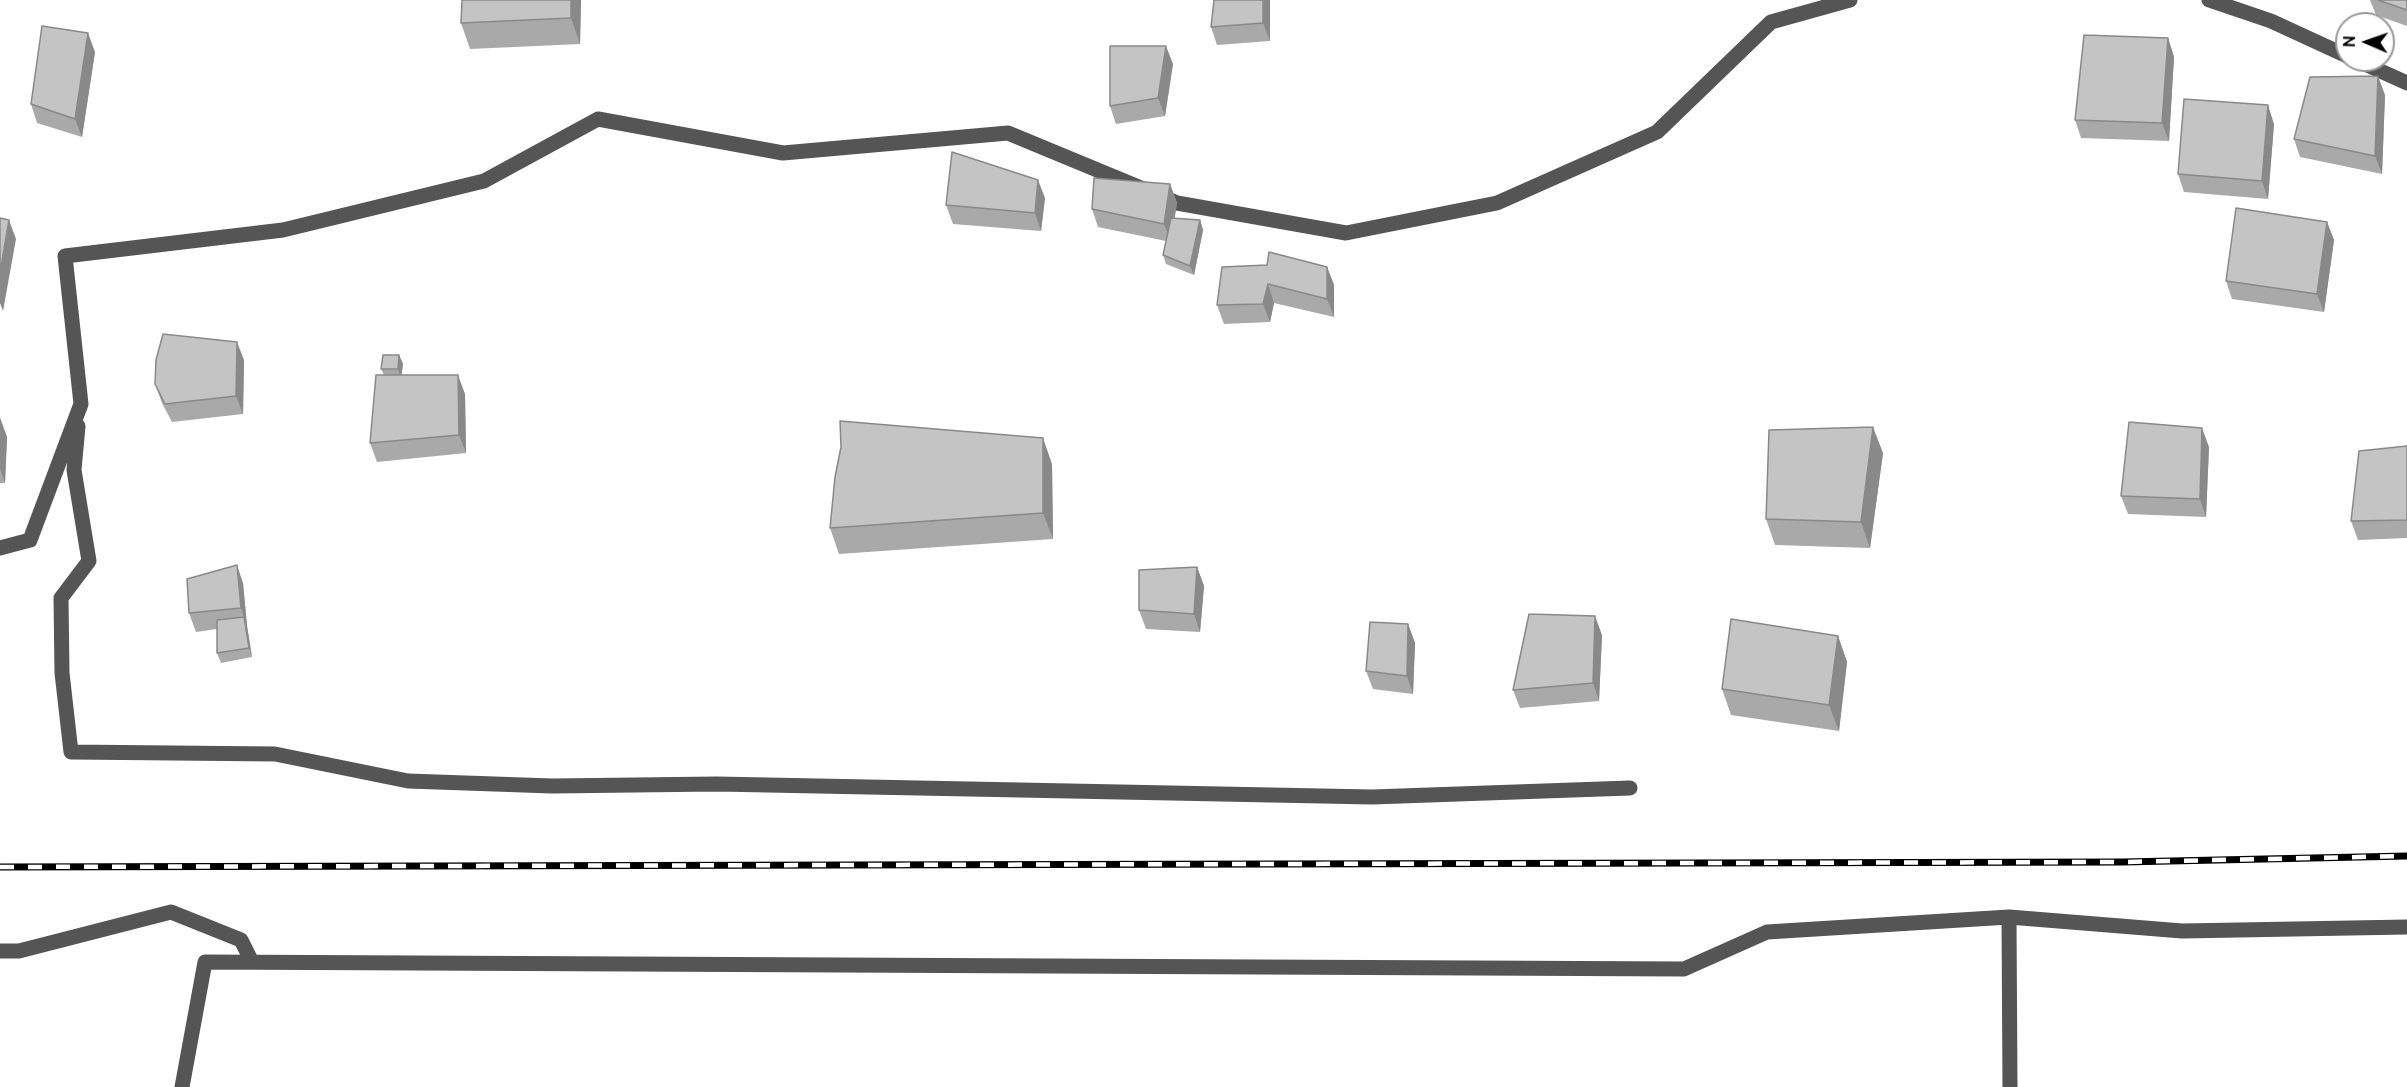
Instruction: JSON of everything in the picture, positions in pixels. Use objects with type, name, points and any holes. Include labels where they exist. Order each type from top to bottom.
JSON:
[{"type":"street","points":[[1630,788],[1372,797],[717,784],[552,786],[408,781],[275,754],[71,752],[62,673],[61,598],[89,561],[74,470],[81,404],[65,256],[283,230],[484,181],[598,119],[783,153],[1008,133],[1177,203],[1347,233],[1497,203],[1657,132],[1771,22],[1850,0]]},
{"type":"street","points":[[2210,0],[2271,21],[2335,50]]},
{"type":"street","points":[[2383,72],[2407,83]]},
{"type":"street","points":[[0,548],[30,540],[81,404]]},
{"type":"street","points":[[0,951],[19,951],[171,912],[241,940],[252,962]]},
{"type":"street","points":[[2009,917],[2010,1087]]},
{"type":"street","points":[[183,1087],[205,962],[1684,969],[1767,932],[2009,917],[2182,931],[2407,927]]},
{"type":"building","points":[[462,0],[571,0],[571,18],[461,23]]},
{"type":"building","points":[[1214,0],[1263,0],[1263,23],[1211,27]]},
{"type":"building","points":[[2378,0],[2407,0],[2407,10]]},
{"type":"building","points":[[42,26],[88,33],[75,119],[31,104]]},
{"type":"building","points":[[2084,35],[2168,38],[2162,123],[2075,120]]},
{"type":"building","points":[[1110,46],[1166,46],[1158,98],[1110,106]]},
{"type":"building","points":[[2378,76],[2375,156],[2294,139],[2310,77]]},
{"type":"building","points":[[2184,99],[2268,105],[2262,181],[2178,174]]},
{"type":"building","points":[[952,152],[1038,180],[1035,213],[946,205]]},
{"type":"building","points":[[1094,178],[1170,184],[1164,224],[1092,209]]},
{"type":"building","points":[[2236,208],[2327,222],[2317,294],[2226,281]]},
{"type":"building","points":[[0,218],[9,220],[0,273]]},
{"type":"building","points":[[1171,218],[1200,220],[1190,266],[1163,255]]},
{"type":"building","points":[[1269,252],[1327,267],[1327,299],[1268,284],[1263,304],[1217,305],[1222,267],[1267,265]]},
{"type":"building","points":[[163,334],[237,342],[236,396],[165,404],[155,384],[156,360]]},
{"type":"building","points":[[383,355],[399,355],[398,369],[381,369]]},
{"type":"building","points":[[376,375],[458,375],[459,435],[370,443]]},
{"type":"building","points":[[840,421],[1043,438],[1043,513],[830,528],[835,477],[841,447]]},
{"type":"building","points":[[2129,422],[2202,428],[2200,499],[2121,496]]},
{"type":"building","points":[[1873,427],[1861,522],[1766,519],[1769,430]]},
{"type":"building","points":[[2407,446],[2407,520],[2351,521],[2359,451]]},
{"type":"building","points":[[237,565],[241,608],[189,613],[187,579]]},
{"type":"building","points":[[1197,567],[1194,614],[1139,610],[1139,570]]},
{"type":"building","points":[[1529,614],[1595,616],[1593,683],[1513,690]]},
{"type":"building","points":[[244,617],[249,648],[217,653],[217,620]]},
{"type":"building","points":[[1731,619],[1838,636],[1829,705],[1722,689]]},
{"type":"building","points":[[1370,622],[1408,624],[1407,676],[1366,671]]},
{"type":"railway","points":[[0,867],[2123,862],[2407,856]]}]
